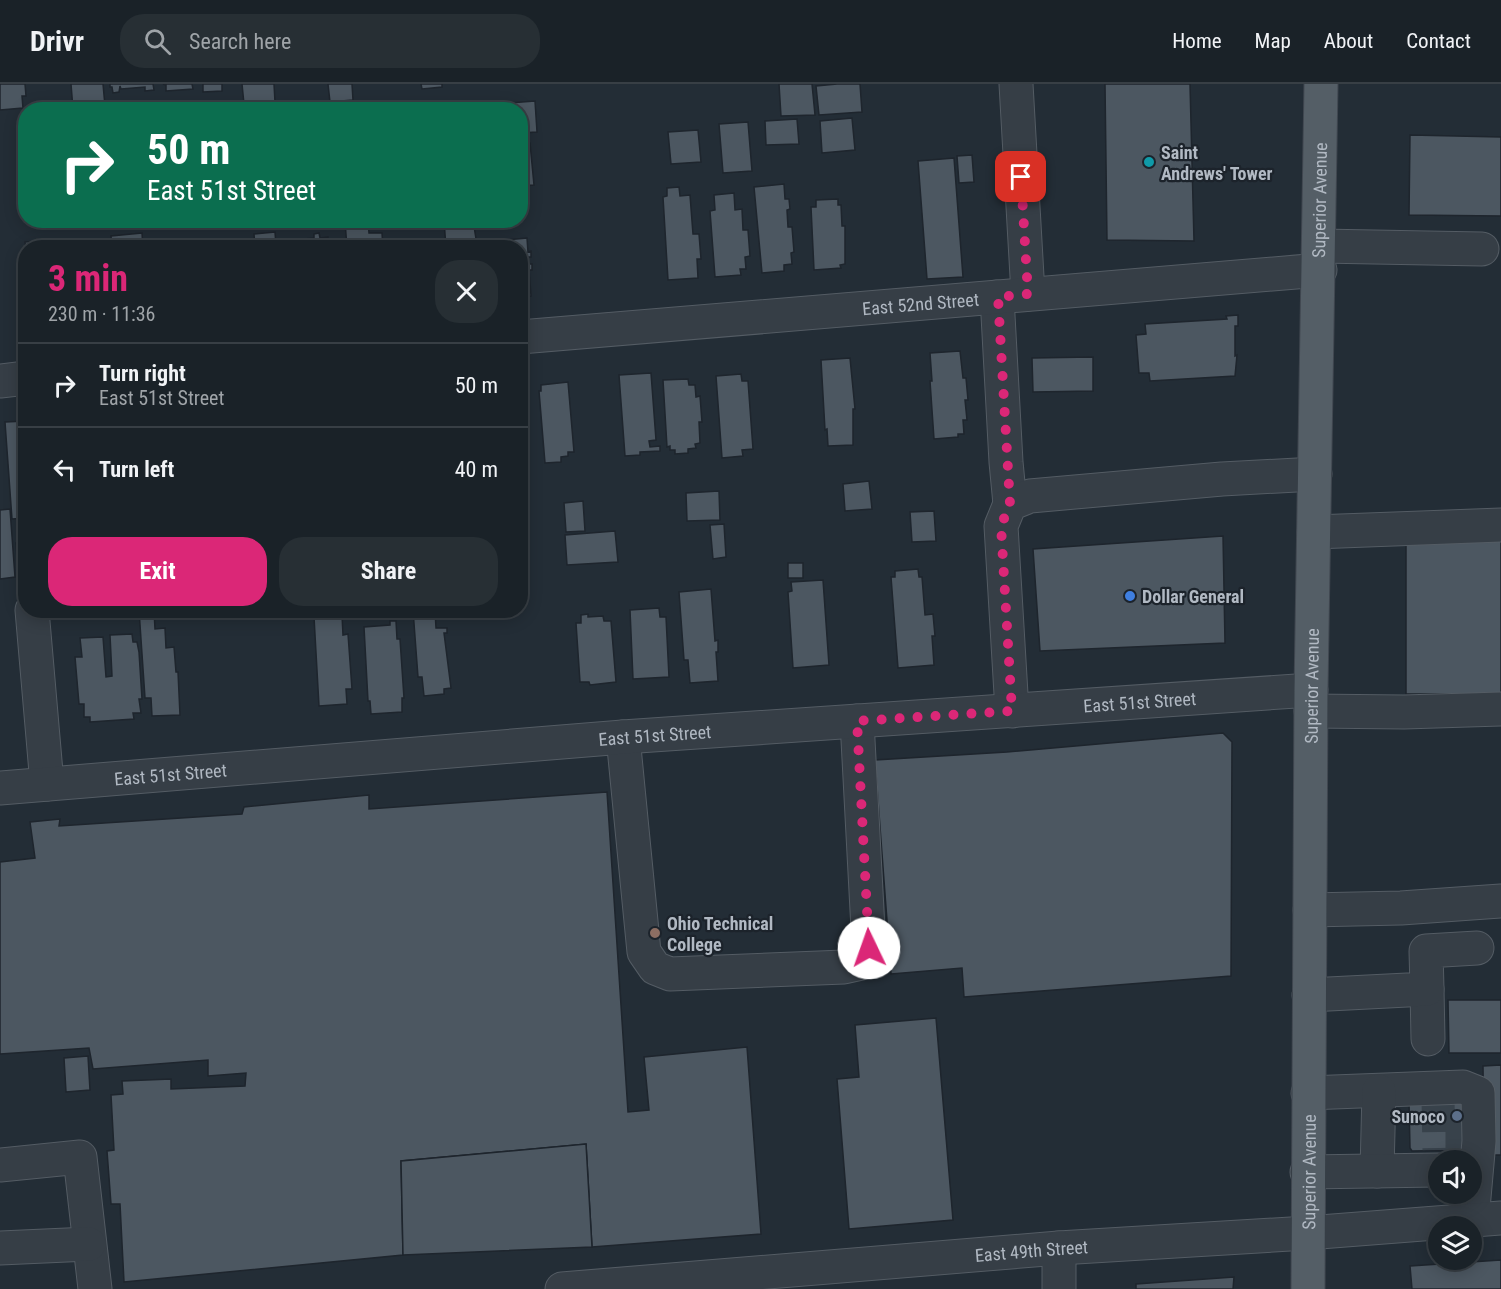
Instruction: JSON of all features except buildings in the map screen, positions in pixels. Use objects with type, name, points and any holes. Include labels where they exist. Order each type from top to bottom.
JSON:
[{"type":"main road","name":"Superior Avenue","points":[[1308,1289],[1311,701],[1322,84]]},
{"type":"street","points":[[1012,711],[1001,526],[1010,504],[1016,84]]},
{"type":"street","name":"East 52nd Street","points":[[528,336],[1013,296],[1320,258],[1482,249]]},
{"type":"street","points":[[0,381],[18,379]]},
{"type":"street","points":[[1010,504],[1030,496],[1222,479],[1315,474]]},
{"type":"street","points":[[1314,532],[1501,525]]},
{"type":"street","points":[[33,618],[47,784]]},
{"type":"street","name":"East 51st Street","points":[[1,779],[47,784],[623,737],[1012,711],[1311,701],[1404,712],[1501,709]]},
{"type":"street","points":[[623,737],[644,952],[655,968],[670,974],[844,967],[862,963],[869,948],[857,721]]},
{"type":"street","points":[[1310,910],[1401,908],[1501,901]]},
{"type":"street","points":[[1428,1039],[1426,951],[1477,948]]},
{"type":"street","points":[[1309,995],[1427,989]]},
{"type":"street","points":[[1377,1171],[1378,1091]]},
{"type":"street","points":[[1308,1093],[1378,1091],[1478,1093],[1479,1141],[1465,1150]]},
{"type":"street","points":[[0,1165],[80,1157],[94,1289]]},
{"type":"street","points":[[1307,1172],[1377,1171],[1428,1164]]},
{"type":"street","points":[[1477,1204],[1487,1219]]},
{"type":"street","name":"East 49th Street","points":[[562,1289],[1059,1248],[1487,1219]]},
{"type":"street","points":[[0,1248],[89,1244]]},
{"type":"street","points":[[1059,1248],[1059,1289]]},
{"type":"tunnel","points":[[1438,1099],[1439,1150]]},
{"type":"tunnel","points":[[1462,1099],[1462,1150]]},
{"type":"place","name":"Saint Andrews' Tower","points":[[1149,162]]},
{"type":"place","name":"Dollar General","points":[[1130,596]]},
{"type":"place","name":"Ohio Technical College","points":[[655,933]]},
{"type":"place","name":"Sunoco","points":[[1457,1116]]},
{"type":"route","points":[[869,948],[857,721],[1012,711],[1001,526],[1010,504],[998,297],[1028,294],[1021,177]]}]
